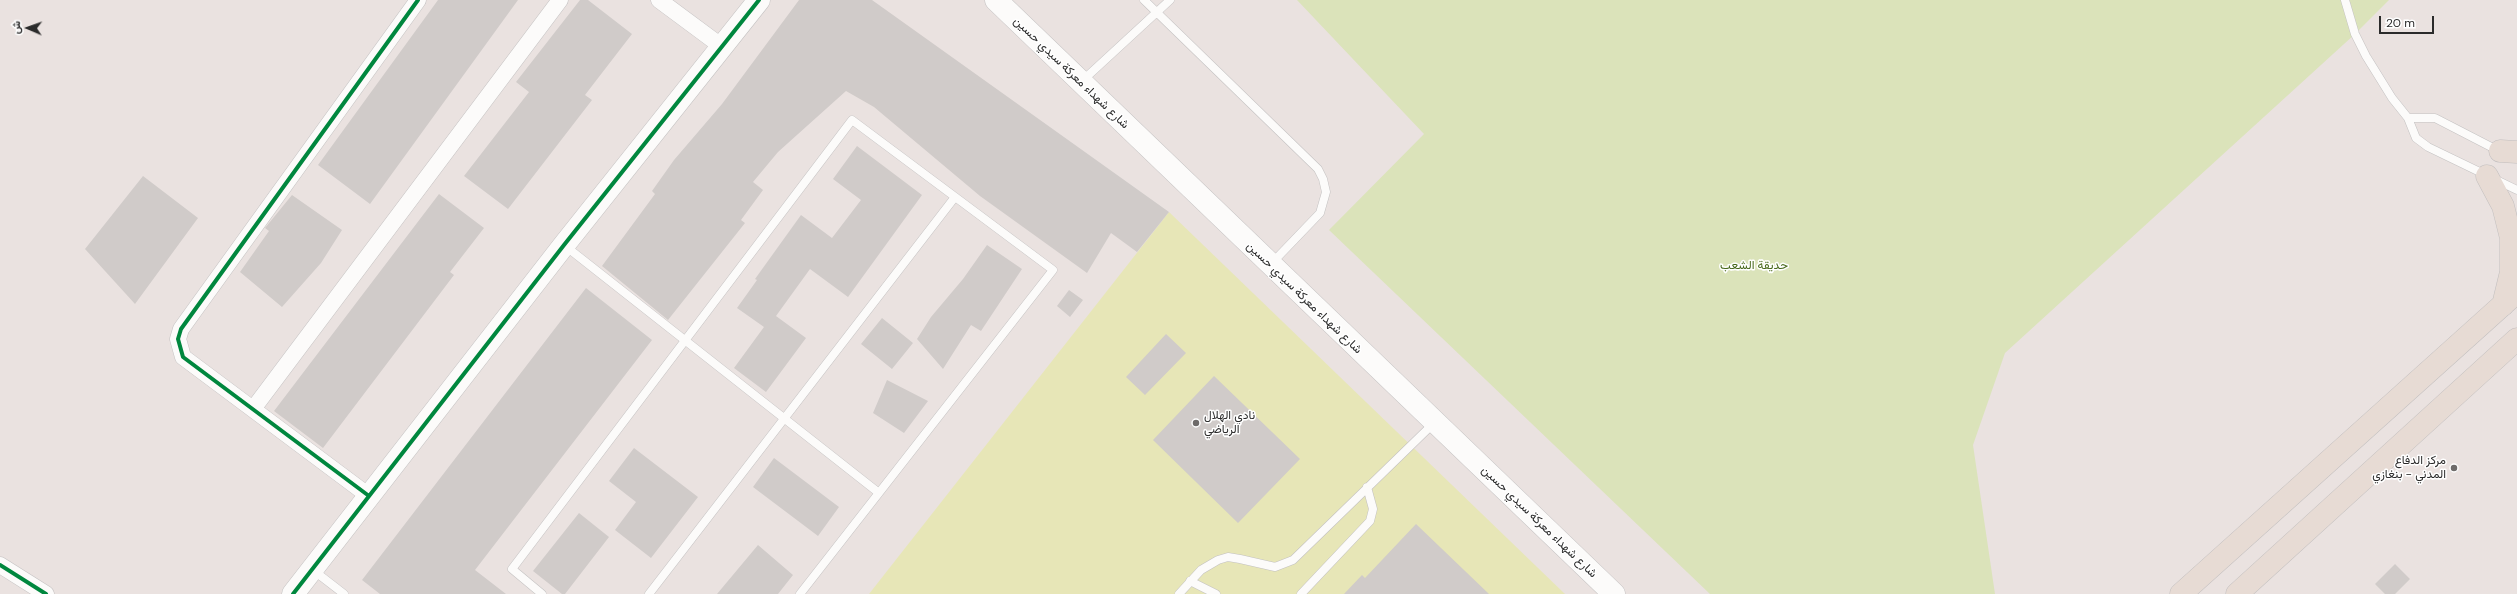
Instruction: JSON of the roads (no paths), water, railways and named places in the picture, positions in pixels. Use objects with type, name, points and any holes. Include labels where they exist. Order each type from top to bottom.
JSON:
[{"type":"main road","points":[[293,594],[564,245],[759,0]]},
{"type":"main road","name":"شارع شهداء معركة سيدي حسين","points":[[996,0],[1614,594]]},
{"type":"main road","points":[[2181,594],[2510,298],[2511,238],[2502,206],[2487,176]]},
{"type":"main road","points":[[2237,594],[2517,339]]},
{"type":"street","points":[[369,496],[183,357],[178,339],[181,329],[418,0]]},
{"type":"street","points":[[253,409],[560,0]]},
{"type":"street","points":[[659,0],[721,46]]},
{"type":"street","points":[[0,565],[46,594]]},
{"type":"lane","points":[[1144,0],[1318,169],[1323,179],[1326,192],[1320,213],[1270,265]]},
{"type":"lane","points":[[1081,82],[1170,0]]},
{"type":"lane","points":[[2345,0],[2355,34],[2366,56],[2392,98],[2408,118],[2412,132],[2422,143],[2517,190]]},
{"type":"lane","points":[[2408,118],[2435,118],[2511,154]]},
{"type":"lane","points":[[542,594],[512,569],[852,120],[1053,270],[800,594]]},
{"type":"lane","points":[[649,594],[955,196]]},
{"type":"lane","points":[[564,245],[879,493]]},
{"type":"lane","points":[[1179,594],[1190,580],[1209,564],[1228,557],[1275,567],[1284,565],[1303,553],[1367,487],[1434,422]]},
{"type":"lane","points":[[1301,594],[1370,521],[1373,509],[1367,487]]},
{"type":"lane","points":[[313,570],[344,594]]},
{"type":"lane","points":[[1190,580],[1216,594]]},
{"type":"place","name":"نادي الهلال الرياضي","points":[[1196,423]]},
{"type":"place","name":"مركز الدفاع المدني - بنغازي","points":[[2454,468]]},
{"type":"park label","name":"حديقة الشعب","points":[[1754,266]]}]
